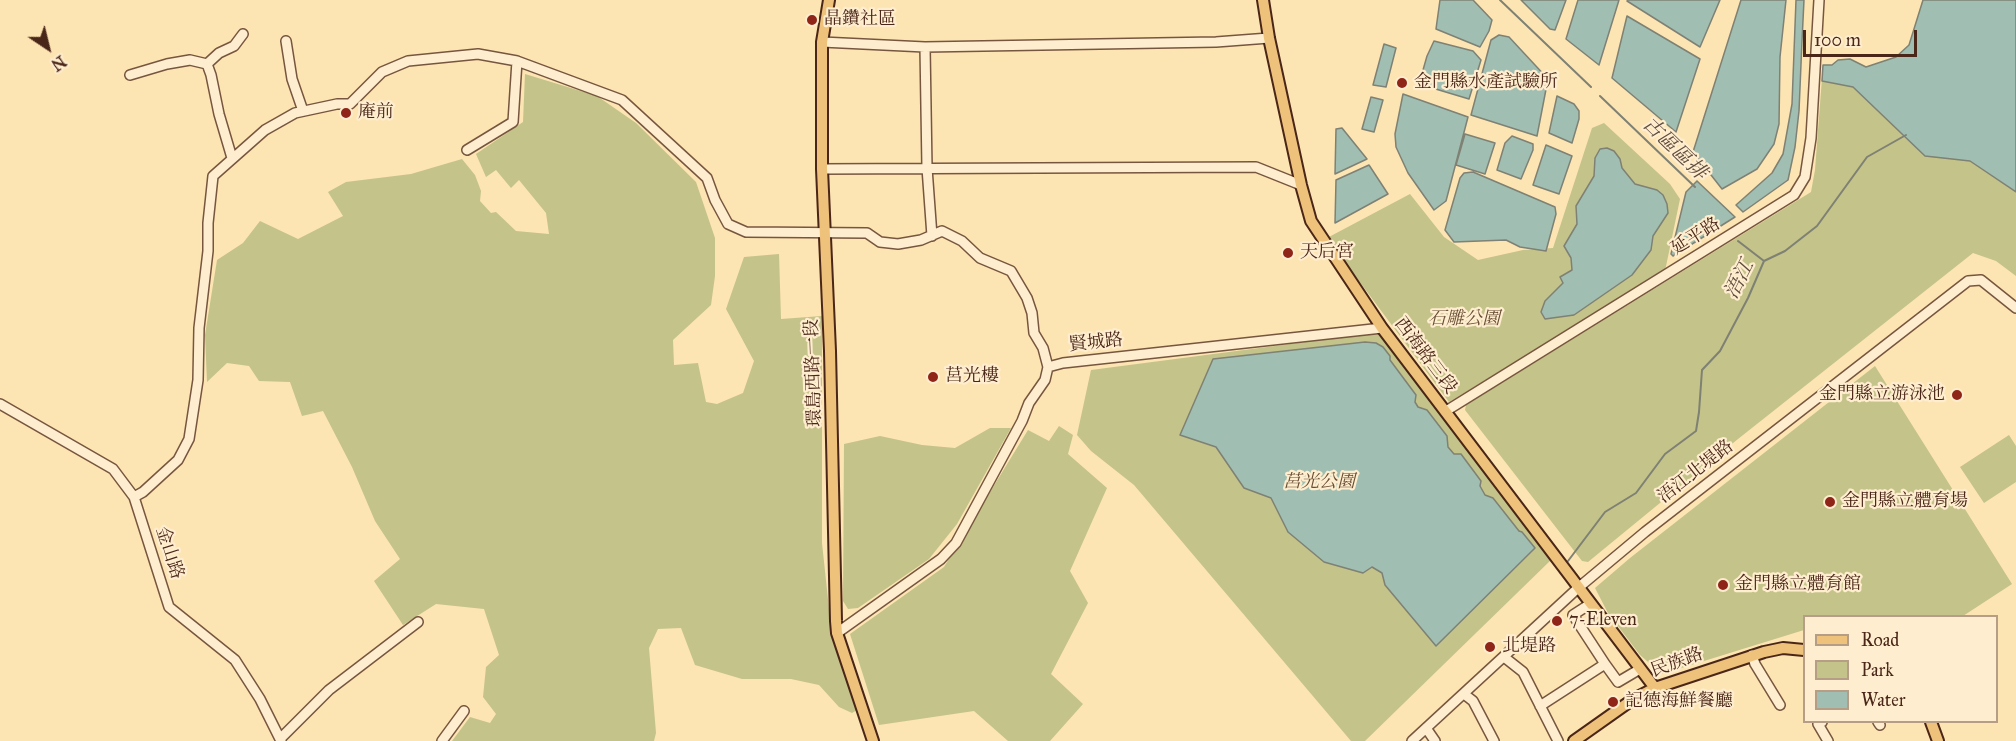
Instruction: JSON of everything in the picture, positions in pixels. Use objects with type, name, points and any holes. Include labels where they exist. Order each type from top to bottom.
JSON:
[{"type":"main road","name":"環島西路一段","points":[[830,0],[822,42],[822,169],[830,351],[837,633],[873,741]]},
{"type":"main road","name":"西海路三段","points":[[1263,0],[1269,38],[1311,221],[1382,328],[1655,688]]},
{"type":"main road","name":"民族路","points":[[1574,741],[1632,700],[1655,688],[1752,655],[1784,648],[1803,650]]},
{"type":"main road","points":[[1930,723],[1938,741]]},
{"type":"street","name":"延平路","points":[[1446,411],[1794,195],[1805,177],[1811,138],[1819,0]]},
{"type":"street","points":[[207,64],[219,53],[234,46],[243,34]]},
{"type":"street","points":[[822,42],[925,47],[1216,42],[1269,38]]},
{"type":"street","points":[[286,41],[292,79],[303,111]]},
{"type":"street","points":[[925,47],[927,168],[932,236]]},
{"type":"street","name":"賢城路","points":[[134,497],[143,492],[178,460],[189,439],[198,380],[199,328],[208,251],[208,223],[213,176],[266,130],[295,113],[336,104],[350,104],[382,72],[408,61],[478,54],[517,61],[622,100],[707,178],[715,200],[728,224],[746,232],[867,233],[880,242],[898,244],[921,240],[942,231],[962,242],[980,258],[1011,271],[1027,298],[1032,313],[1034,333],[1043,348],[1048,367],[1063,363],[1382,328]]},
{"type":"street","points":[[130,75],[190,60],[207,64]]},
{"type":"street","points":[[467,150],[513,122],[517,61]]},
{"type":"street","points":[[207,64],[232,158]]},
{"type":"street","points":[[822,169],[1256,167],[1301,185]]},
{"type":"street","name":"浯江北堤路","points":[[1412,741],[1578,588],[1645,532],[1968,281],[1981,280],[2016,308]]},
{"type":"street","points":[[837,633],[941,559],[956,543],[1022,421],[1029,403],[1045,380],[1048,367]]},
{"type":"street","name":"金山路","points":[[0,404],[113,469],[134,497],[169,607],[236,660],[281,740]]},
{"type":"street","points":[[1590,604],[1573,615],[1618,682],[1640,669]]},
{"type":"street","points":[[281,740],[329,690],[418,622]]},
{"type":"street","points":[[1752,655],[1780,705]]},
{"type":"street","points":[[1504,657],[1523,672],[1558,741]]},
{"type":"street","points":[[1540,706],[1605,664]]},
{"type":"street","points":[[1464,694],[1473,702],[1494,741]]},
{"type":"street","points":[[442,741],[464,711]]},
{"type":"street","points":[[1820,723],[1818,724],[1828,741]]},
{"type":"street","points":[[1426,729],[1435,741]]},
{"type":"green space","points":[[1923,0],[2016,0],[2016,276],[1996,261],[1973,253],[1738,439],[1588,562],[1582,561],[1465,410],[1466,405],[1811,192],[1815,170],[1823,65],[1832,65],[1838,60],[1850,59],[1866,67],[1896,57],[1909,45]]},
{"type":"green space","points":[[525,74],[597,96],[636,123],[696,182],[715,238],[715,276],[711,305],[673,340],[674,365],[698,363],[706,402],[717,404],[743,393],[754,361],[726,309],[744,257],[779,254],[781,319],[822,316],[822,543],[832,637],[857,710],[852,713],[839,707],[819,685],[791,679],[742,679],[695,665],[681,628],[658,629],[649,648],[656,733],[654,741],[452,741],[470,717],[490,723],[496,714],[483,697],[486,667],[499,655],[484,609],[436,604],[403,625],[374,581],[400,559],[375,521],[352,467],[323,411],[302,416],[290,382],[259,381],[249,366],[227,363],[207,382],[205,335],[217,260],[243,243],[260,221],[298,239],[343,216],[328,192],[346,182],[411,174],[462,159],[475,175],[481,191],[480,201],[491,213],[496,212],[516,231],[549,234],[546,213],[519,180],[511,188],[496,170],[486,177],[476,154],[523,122]]},
{"type":"green space","name":"石雕公園","points":[[1604,123],[1670,184],[1680,199],[1665,271],[1449,402],[1327,238],[1410,194],[1444,237],[1478,260],[1523,250],[1553,248],[1592,128]]},
{"type":"green space","name":"莒光公園","points":[[1382,332],[1552,559],[1365,741],[1351,741],[1134,485],[1091,451],[1077,435],[1091,370]]},
{"type":"green space","name":"金門縣立體育場","points":[[1875,366],[2012,584],[1965,615],[1803,615],[1803,630],[1662,674],[1640,655],[1608,613],[1595,588]]},
{"type":"green space","points":[[1059,426],[1073,435],[1068,454],[1107,488],[1070,571],[1088,603],[1051,674],[1083,704],[1050,741],[1008,741],[974,711],[879,725],[850,634],[944,567],[1028,430],[1049,441]]},
{"type":"green space","points":[[990,428],[1011,428],[957,524],[929,559],[858,608],[848,609],[843,601],[844,444],[880,436],[922,445],[955,448]]},
{"type":"green space","points":[[2009,435],[2016,446],[2016,482],[1984,503],[1960,467]]},
{"type":"water","points":[[1440,0],[1473,0],[1492,20],[1480,47],[1436,29]]},
{"type":"water","points":[[1521,0],[1566,0],[1555,30],[1550,29]]},
{"type":"water","points":[[1578,0],[1619,0],[1599,65],[1566,39]]},
{"type":"water","points":[[1628,0],[1720,0],[1700,47]]},
{"type":"water","points":[[1741,0],[1786,0],[1780,57],[1779,124],[1774,144],[1757,169],[1722,189],[1693,152]]},
{"type":"water","points":[[1796,0],[1804,0],[1799,111],[1788,180],[1743,212],[1736,205],[1772,173],[1783,154],[1792,104]]},
{"type":"water","points":[[1923,0],[2016,0],[2016,192],[1970,161],[1925,156],[1853,87],[1822,81],[1823,65],[1832,65],[1838,60],[1850,59],[1866,67],[1896,57],[1909,45]]},
{"type":"water","points":[[1627,16],[1700,59],[1676,132],[1612,78]]},
{"type":"water","points":[[1499,35],[1509,37],[1548,79],[1537,136],[1471,115],[1491,40]]},
{"type":"water","points":[[1434,41],[1473,51],[1481,60],[1469,99],[1419,84]]},
{"type":"water","points":[[1384,44],[1396,48],[1386,87],[1373,85]]},
{"type":"water","points":[[1403,94],[1468,117],[1446,201],[1434,210],[1408,173],[1396,147],[1395,134]]},
{"type":"water","points":[[1557,96],[1574,104],[1579,111],[1572,143],[1549,133]]},
{"type":"water","points":[[1371,97],[1383,100],[1374,132],[1362,129]]},
{"type":"water","points":[[1342,128],[1367,159],[1335,174],[1336,129]]},
{"type":"water","points":[[1465,134],[1495,143],[1485,174],[1456,165]]},
{"type":"water","points":[[1512,136],[1533,144],[1533,150],[1521,179],[1497,170],[1505,143]]},
{"type":"water","points":[[1546,145],[1572,156],[1559,194],[1533,185]]},
{"type":"water","points":[[1607,148],[1614,151],[1620,159],[1622,168],[1635,184],[1657,190],[1663,195],[1668,213],[1653,236],[1651,250],[1632,275],[1574,315],[1545,319],[1541,312],[1545,301],[1563,283],[1560,277],[1572,270],[1571,258],[1564,246],[1577,224],[1576,206],[1594,176],[1595,158],[1600,149]]},
{"type":"water","points":[[1369,165],[1388,194],[1335,223],[1336,180]]},
{"type":"water","points":[[1473,172],[1555,207],[1556,214],[1546,251],[1520,247],[1506,240],[1454,242],[1445,230],[1460,178],[1464,173]]},
{"type":"water","points":[[1697,181],[1735,217],[1673,256],[1671,254],[1686,192]]},
{"type":"water","points":[[1365,342],[1376,343],[1383,347],[1416,395],[1415,402],[1418,407],[1427,410],[1447,436],[1448,447],[1454,454],[1461,454],[1481,481],[1480,486],[1485,495],[1493,498],[1535,548],[1436,646],[1385,585],[1382,573],[1372,567],[1363,573],[1324,562],[1288,532],[1271,498],[1244,488],[1216,447],[1180,435],[1213,359]]},
{"type":"waterway","name":"古區區排","points":[[1500,0],[1591,87]]},
{"type":"waterway","name":"古區區排","points":[[1600,96],[1695,187]]},
{"type":"waterway","name":"浯江","points":[[1568,561],[1605,512],[1636,493],[1665,454],[1696,431],[1702,370],[1720,351],[1748,298],[1764,261],[1785,251],[1817,226],[1867,157],[1906,135]]},
{"type":"waterway","name":"古區區排","points":[[1738,241],[1764,261]]},
{"type":"place","name":"晶鑽社區","points":[[812,20]]},
{"type":"place","name":"金門縣水產試驗所","points":[[1402,83]]},
{"type":"place","name":"庵前","points":[[346,113]]},
{"type":"place","name":"天后宮","points":[[1288,253]]},
{"type":"place","name":"莒光樓","points":[[933,377]]},
{"type":"place","name":"金門縣立游泳池","points":[[1957,395]]},
{"type":"place","name":"金門縣立體育場","points":[[1830,502]]},
{"type":"place","name":"金門縣立體育館","points":[[1723,585]]},
{"type":"place","name":"7-Eleven","points":[[1557,621]]},
{"type":"place","name":"北堤路","points":[[1490,647]]},
{"type":"place","name":"記德海鮮餐廳","points":[[1613,702]]}]
